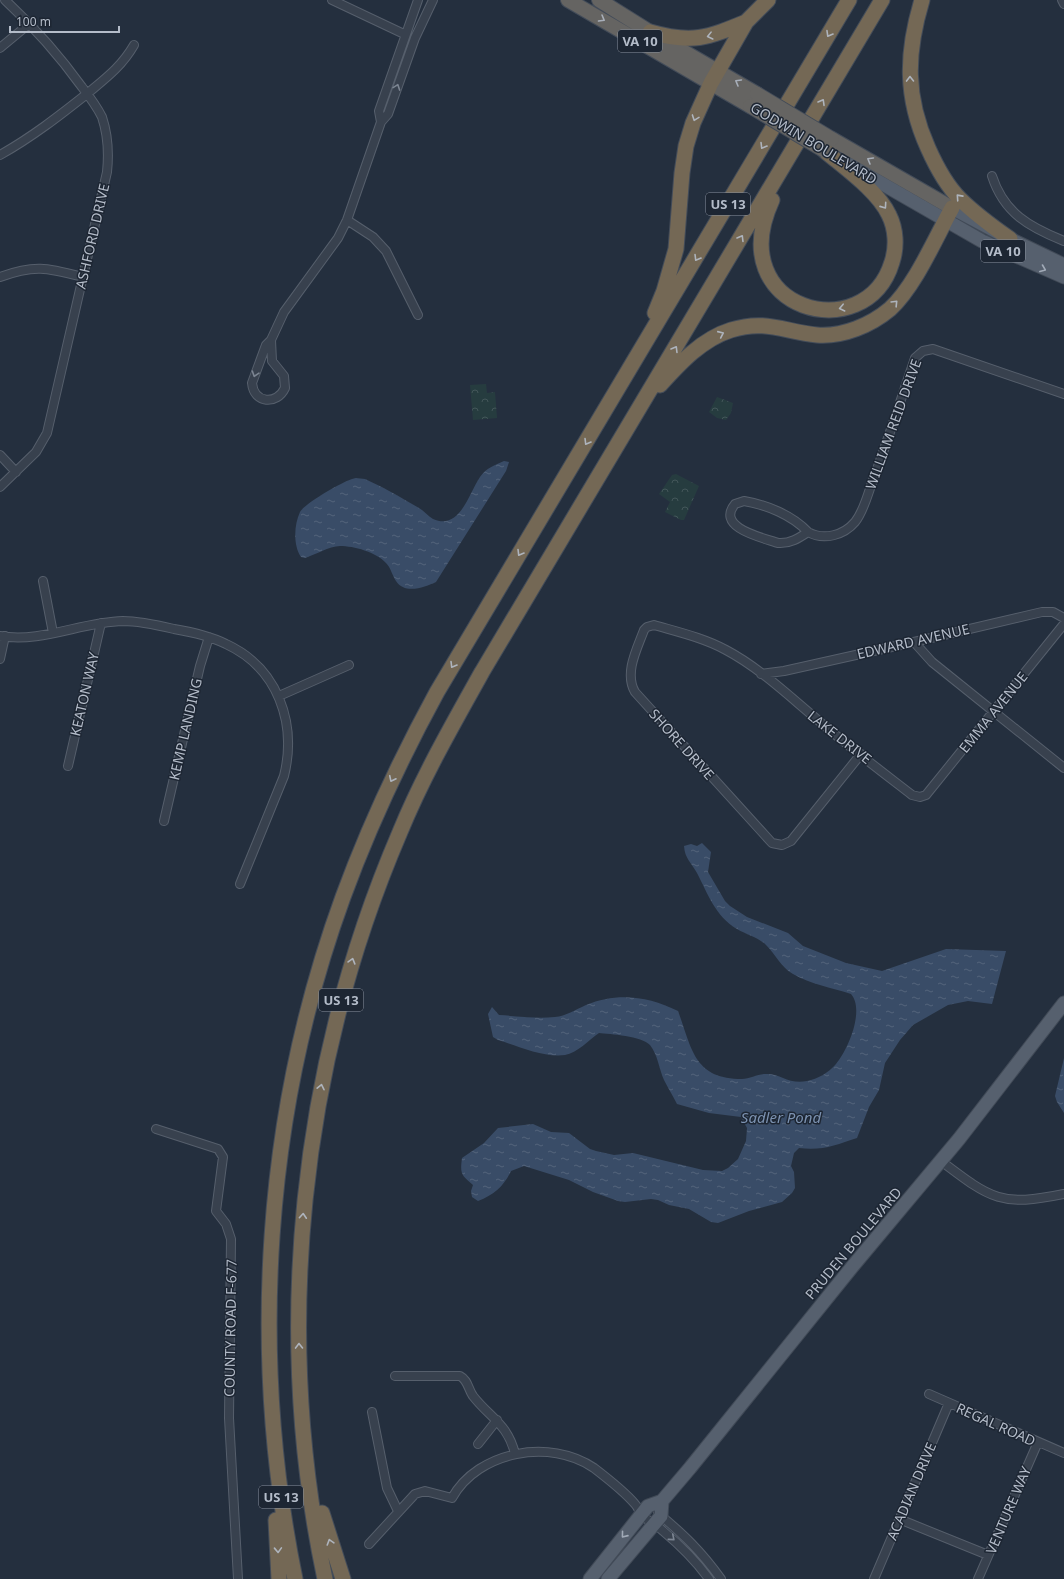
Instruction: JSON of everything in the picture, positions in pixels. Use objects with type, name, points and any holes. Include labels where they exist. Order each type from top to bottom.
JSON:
[{"type":"highway","name":"GODWIN BOULEVARD","points":[[568,0],[715,77],[948,214]]},
{"type":"highway","name":"GODWIN BOULEVARD","points":[[599,0],[650,32],[715,77]]},
{"type":"highway","points":[[607,408],[629,360],[656,310],[671,270],[679,232],[682,172],[686,146],[698,110],[746,22],[768,0]]},
{"type":"highway","name":"US 13","points":[[296,1579],[283,1514],[272,1413],[269,1290],[277,1183],[302,1034],[329,938],[350,878],[377,811],[437,692],[849,0]]},
{"type":"highway","name":"US 13","points":[[325,1579],[308,1473],[301,1404],[299,1366],[300,1262],[304,1207],[313,1136],[334,1028],[368,914],[400,830],[435,755],[482,672],[882,0]]},
{"type":"highway","points":[[922,0],[912,40],[910,79],[914,112],[920,131],[938,169],[960,199],[1010,239]]},
{"type":"highway","points":[[650,32],[676,38],[701,38],[721,33],[746,22]]},
{"type":"highway","points":[[790,156],[782,182],[764,220],[760,246],[764,267],[775,285],[783,294],[797,304],[814,309],[838,310],[863,300],[880,286],[894,258],[894,234],[889,215],[883,205],[829,145]]},
{"type":"highway","points":[[640,407],[694,351],[716,336],[730,330],[744,326],[770,325],[812,334],[826,335],[857,329],[877,318],[889,309],[908,287],[948,214]]},
{"type":"highway","points":[[299,1366],[319,1500],[343,1579]]},
{"type":"highway","points":[[272,1413],[272,1452],[279,1579]]},
{"type":"main road","name":"GODWIN BOULEVARD","points":[[948,214],[1010,239],[1064,266]]},
{"type":"main road","name":"GODWIN BOULEVARD","points":[[948,214],[1017,258],[1064,266]]},
{"type":"main road","name":"PRUDEN BOULEVARD","points":[[662,1501],[852,1267],[942,1161],[1064,1003]]},
{"type":"main road","points":[[590,1579],[642,1508],[662,1501]]},
{"type":"main road","points":[[608,1579],[658,1520],[662,1501]]},
{"type":"street","name":"ASHFORD DRIVE","points":[[0,487],[36,452],[47,433],[107,172],[109,156],[108,141],[102,118],[87,93],[57,54],[4,0]]},
{"type":"street","points":[[332,0],[404,34]]},
{"type":"street","points":[[381,122],[379,111],[404,34],[418,0]]},
{"type":"street","points":[[272,340],[266,345],[252,383],[258,397],[269,400],[278,397],[285,388],[284,376],[272,362],[272,340],[284,312],[338,238],[347,220],[381,122],[388,114],[415,38],[433,0]]},
{"type":"street","points":[[1062,0],[1064,4]]},
{"type":"street","points":[[0,48],[29,24]]},
{"type":"street","points":[[0,155],[36,133],[87,93],[121,65],[134,45]]},
{"type":"street","points":[[992,176],[1000,197],[1013,213],[1039,230],[1064,241]]},
{"type":"street","points":[[347,220],[373,237],[386,251],[418,315]]},
{"type":"street","points":[[0,276],[25,268],[36,267],[47,268],[83,277]]},
{"type":"street","name":"WILLIAM REID DRIVE","points":[[808,532],[819,536],[835,535],[850,527],[856,520],[874,476],[915,358],[923,351],[933,349],[1064,394]]},
{"type":"street","points":[[0,455],[16,472]]},
{"type":"street","points":[[747,502],[791,517],[808,532],[789,542],[778,543],[737,527],[730,518],[730,512],[735,504],[747,502]]},
{"type":"street","points":[[43,581],[53,633]]},
{"type":"street","name":"EDWARD AVENUE","points":[[761,674],[914,642],[1042,612],[1053,612],[1064,618]]},
{"type":"street","points":[[0,659],[2,636],[23,637],[53,633],[101,623],[141,622],[209,637],[226,644],[252,660],[272,682],[279,696],[288,731],[287,762],[284,776],[240,884]]},
{"type":"street","name":"KEATON WAY","points":[[68,766],[101,623]]},
{"type":"street","name":"EMMA AVENUE","points":[[920,797],[926,795],[1064,624]]},
{"type":"street","name":"SHORE DRIVE","points":[[761,674],[724,648],[654,625],[644,630],[630,674],[632,686],[635,692],[764,835],[772,843],[777,845],[785,844],[797,835],[861,754]]},
{"type":"street","name":"KEMP LANDING","points":[[164,821],[200,666],[209,637]]},
{"type":"street","points":[[914,642],[932,662],[1064,768]]},
{"type":"street","points":[[279,696],[349,665]]},
{"type":"street","name":"LAKE DRIVE","points":[[761,674],[912,795],[920,797]]},
{"type":"street","name":"COUNTY ROAD F-677","points":[[156,1129],[218,1149],[223,1157],[216,1211],[226,1224],[231,1239],[229,1418],[238,1579]]},
{"type":"street","points":[[942,1161],[980,1189],[1003,1198],[1021,1201],[1064,1194]]},
{"type":"street","points":[[395,1376],[460,1376],[466,1381],[474,1396],[498,1420],[510,1437],[514,1454]]},
{"type":"street","name":"REGAL ROAD","points":[[928,1394],[1064,1453]]},
{"type":"street","name":"ACADIAN DRIVE","points":[[874,1579],[949,1403]]},
{"type":"street","points":[[372,1412],[387,1488],[398,1511]]},
{"type":"street","points":[[478,1444],[498,1420]]},
{"type":"street","name":"VENTURE WAY","points":[[978,1579],[1038,1442]]},
{"type":"street","points":[[369,1544],[398,1511],[415,1494],[419,1492],[424,1491],[452,1498],[469,1478],[490,1463],[514,1454],[540,1452],[554,1453],[579,1460],[593,1468],[658,1520],[691,1541],[704,1555],[721,1579]]},
{"type":"street","points":[[899,1519],[988,1555]]},
{"type":"street","points":[[658,1520],[683,1547],[709,1579]]},
{"type":"green space","points":[[486,384],[487,393],[495,392],[497,418],[473,420],[470,385]]},
{"type":"green space","points":[[717,397],[733,403],[731,413],[726,420],[717,418],[709,412]]},
{"type":"green space","points":[[676,474],[699,486],[684,520],[665,512],[670,502],[659,494],[672,475]]},
{"type":"water","points":[[504,461],[509,462],[506,471],[436,582],[421,588],[404,588],[396,581],[389,567],[382,559],[358,548],[336,546],[305,558],[301,557],[298,552],[295,535],[296,523],[300,512],[309,503],[351,479],[365,479],[419,508],[433,519],[442,521],[450,520],[457,515],[485,471]]},
{"type":"water","name":"Sadler Pond","points":[[702,843],[711,852],[708,872],[725,901],[730,906],[747,917],[788,933],[803,946],[846,963],[882,971],[946,949],[1006,951],[992,1004],[968,1001],[948,1005],[913,1025],[900,1040],[885,1063],[879,1090],[869,1107],[857,1138],[822,1148],[799,1148],[794,1153],[791,1166],[794,1172],[795,1188],[792,1193],[782,1202],[749,1211],[718,1223],[711,1222],[689,1209],[669,1205],[658,1200],[618,1201],[593,1192],[569,1180],[524,1166],[511,1171],[498,1189],[489,1196],[478,1201],[472,1197],[471,1191],[473,1185],[462,1174],[462,1158],[484,1143],[498,1128],[533,1124],[551,1132],[569,1133],[590,1149],[596,1151],[614,1155],[633,1153],[703,1170],[722,1171],[738,1159],[746,1141],[747,1128],[741,1117],[709,1113],[677,1104],[664,1080],[653,1049],[650,1045],[640,1039],[599,1033],[569,1054],[548,1055],[522,1048],[493,1037],[488,1014],[492,1007],[499,1015],[548,1018],[563,1015],[586,1005],[609,998],[621,997],[644,999],[655,1002],[678,1011],[687,1038],[697,1059],[704,1068],[714,1074],[726,1078],[745,1079],[763,1074],[771,1074],[795,1081],[807,1081],[815,1079],[826,1073],[841,1058],[850,1040],[856,1019],[855,1001],[851,994],[814,983],[793,974],[785,968],[763,942],[737,929],[723,918],[713,904],[686,854],[684,846],[691,844],[697,846]]},
{"type":"water","points":[[1064,1058],[1064,1113],[1055,1096]]}]
